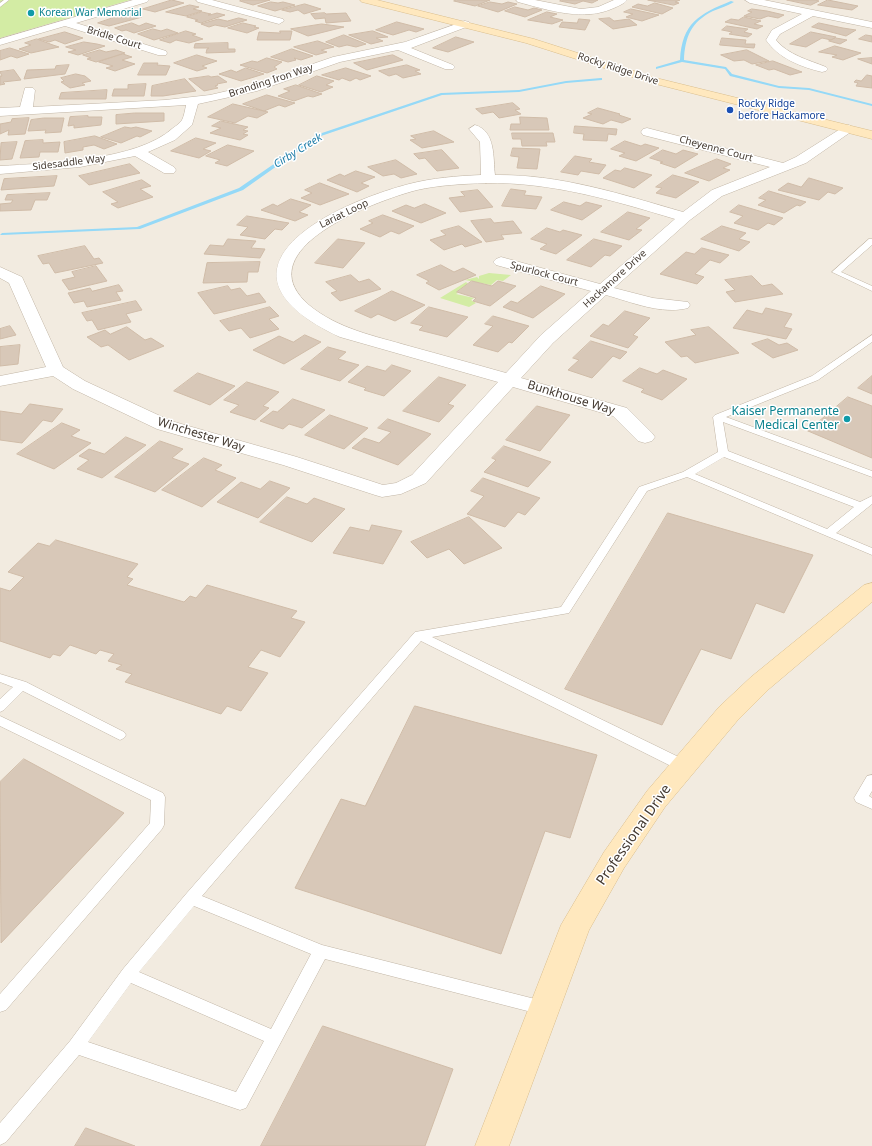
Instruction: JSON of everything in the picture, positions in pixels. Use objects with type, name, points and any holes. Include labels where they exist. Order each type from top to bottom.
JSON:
[{"type":"main road","name":"Rocky Ridge Drive","points":[[365,0],[549,46],[652,80],[872,135]]},
{"type":"main road","name":"Professional Drive","points":[[492,1146],[543,1008],[576,925],[606,873],[656,799],[728,714],[755,688],[872,590]]},
{"type":"street","points":[[0,42],[144,0]]},
{"type":"street","points":[[202,0],[279,21]]},
{"type":"street","points":[[522,0],[576,11],[588,11],[599,10],[622,0]]},
{"type":"street","points":[[750,0],[872,25]]},
{"type":"street","points":[[811,13],[776,32],[771,40],[776,47],[786,54],[822,69]]},
{"type":"street","name":"Bridle Court","points":[[65,23],[162,53]]},
{"type":"street","name":"Branding Iron Way","points":[[0,112],[193,102],[244,91],[337,59],[400,47],[422,41],[464,24]]},
{"type":"street","points":[[400,47],[448,67]]},
{"type":"street","points":[[26,110],[29,90]]},
{"type":"street","name":"Sidesaddle Way","points":[[0,170],[86,163],[137,152],[163,140],[182,128],[192,114],[193,102]]},
{"type":"street","points":[[475,129],[486,141],[488,178]]},
{"type":"street","name":"Hackamore Drive","points":[[419,479],[512,380],[547,339],[685,217],[717,193],[784,167],[821,148],[848,129]]},
{"type":"street","name":"Cheyenne Court","points":[[647,132],[784,167]]},
{"type":"street","points":[[137,152],[169,170]]},
{"type":"street","name":"Lariat Loop","points":[[512,380],[346,333],[318,320],[294,299],[286,281],[285,262],[299,244],[319,226],[374,200],[426,184],[488,178],[527,181],[570,187],[685,217]]},
{"type":"street","name":"Spurlock Court","points":[[501,262],[652,303],[682,305]]},
{"type":"street","points":[[0,272],[16,280],[56,370],[0,381]]},
{"type":"street","name":"Winchester Way","points":[[56,370],[79,384],[164,425],[290,461],[382,490],[401,488],[419,479]]},
{"type":"street","name":"Bunkhouse Way","points":[[512,380],[620,412],[645,437]]},
{"type":"lane","points":[[0,6],[7,0]]},
{"type":"lane","points":[[872,240],[836,272],[872,289]]},
{"type":"lane","points":[[718,417],[815,378],[872,338]]},
{"type":"lane","points":[[718,417],[723,453]]},
{"type":"lane","points":[[718,417],[872,474]]},
{"type":"lane","points":[[0,1136],[76,1046],[128,974],[191,898],[419,635],[565,610],[643,489],[688,474],[723,453]]},
{"type":"lane","points":[[723,453],[861,506]]},
{"type":"lane","points":[[688,474],[872,552]]},
{"type":"lane","points":[[828,534],[861,506],[872,499]]},
{"type":"lane","points":[[419,635],[684,766]]},
{"type":"lane","points":[[0,678],[22,685],[120,735]]},
{"type":"lane","points":[[0,707],[22,685]]},
{"type":"lane","points":[[0,721],[158,796],[156,825],[0,1004]]},
{"type":"lane","points":[[872,780],[861,798],[872,804]]},
{"type":"lane","points":[[191,898],[321,951],[543,1008]]},
{"type":"lane","points":[[76,1046],[240,1102],[321,951]]},
{"type":"lane","points":[[128,974],[274,1038]]},
{"type":"green space","points":[[0,0],[130,0],[0,38]]},
{"type":"green space","points":[[489,273],[511,275],[503,281],[497,280],[491,285],[465,280],[477,277],[479,279],[479,276]]},
{"type":"green space","points":[[466,282],[468,284],[456,294],[474,298],[471,300],[476,303],[469,307],[440,298]]},
{"type":"building","points":[[172,0],[184,3],[155,12],[143,9]]},
{"type":"building","points":[[270,0],[253,5],[240,1]]},
{"type":"building","points":[[490,0],[475,6],[454,1]]},
{"type":"building","points":[[598,0],[592,3],[583,1],[575,4],[560,1]]},
{"type":"building","points":[[648,0],[680,0],[675,2],[679,3],[674,5]]},
{"type":"building","points":[[787,0],[815,0],[819,1],[811,5]]},
{"type":"building","points":[[828,0],[858,6],[852,10],[818,5]]},
{"type":"building","points":[[271,2],[283,2],[295,5],[275,11],[258,6]]},
{"type":"building","points":[[490,2],[502,4],[508,2],[517,4],[498,12],[478,6]]},
{"type":"building","points":[[655,3],[673,8],[662,14],[632,7],[638,4],[647,6]]},
{"type":"building","points":[[305,4],[321,9],[304,14],[298,10],[290,12],[282,10]]},
{"type":"building","points":[[190,5],[199,7],[193,9],[202,11],[186,16],[166,12]]},
{"type":"building","points":[[515,7],[528,10],[534,8],[542,10],[525,17],[505,11]]},
{"type":"building","points":[[631,9],[659,15],[642,21],[626,17],[633,14],[624,12]]},
{"type":"building","points":[[752,9],[784,15],[778,18],[768,16],[760,19],[744,16],[752,12],[748,11]]},
{"type":"building","points":[[202,12],[211,14],[208,15],[217,13],[225,15],[201,23],[195,21],[198,20],[187,17]]},
{"type":"building","points":[[547,12],[557,14],[550,17],[563,20],[552,24],[528,20]]},
{"type":"building","points":[[127,13],[142,17],[109,26],[98,23]]},
{"type":"building","points":[[346,13],[351,21],[326,23],[325,18],[315,19],[311,14]]},
{"type":"building","points":[[744,17],[761,21],[754,24],[763,26],[757,29],[725,22],[731,19],[738,20]]},
{"type":"building","points":[[239,18],[247,20],[225,27],[215,25],[209,27],[201,24],[218,19],[227,21]]},
{"type":"building","points":[[610,18],[614,21],[629,19],[637,25],[613,29],[599,19]]},
{"type":"building","points":[[579,19],[590,20],[585,30],[559,27],[562,22],[577,23]]},
{"type":"building","points":[[397,22],[424,29],[416,32],[409,30],[393,35],[376,30]]},
{"type":"building","points":[[132,23],[139,26],[146,23],[156,26],[134,33],[115,28]]},
{"type":"building","points":[[243,23],[259,28],[247,33],[228,28]]},
{"type":"building","points":[[819,23],[856,30],[846,36],[812,27]]},
{"type":"building","points":[[322,24],[344,27],[308,36],[291,29]]},
{"type":"building","points":[[727,26],[748,29],[744,32],[752,34],[748,37],[729,34],[732,32],[722,30]]},
{"type":"building","points":[[153,29],[161,31],[167,29],[178,33],[154,40],[138,34]]},
{"type":"building","points":[[186,31],[196,34],[192,35],[203,39],[189,43],[176,40],[170,43],[160,40]]},
{"type":"building","points":[[280,31],[292,31],[290,40],[257,40],[259,32],[280,33]]},
{"type":"building","points":[[373,31],[388,37],[376,38],[383,41],[371,44],[349,35]]},
{"type":"building","points":[[65,32],[83,38],[65,44],[55,40],[49,42],[39,39]]},
{"type":"building","points":[[811,32],[836,37],[831,40],[822,38],[806,47],[790,44]]},
{"type":"building","points":[[344,35],[366,44],[356,47],[347,45],[339,47],[326,42]]},
{"type":"building","points":[[866,35],[872,36],[872,42],[859,39]]},
{"type":"building","points":[[456,37],[474,42],[448,52],[433,48]]},
{"type":"building","points":[[722,38],[746,40],[745,44],[755,44],[754,48],[720,45]]},
{"type":"building","points":[[836,38],[847,40],[840,44],[829,41]]},
{"type":"building","points":[[37,39],[59,47],[31,53],[19,49],[31,45],[25,43]]},
{"type":"building","points":[[318,41],[334,47],[321,50],[327,52],[316,55],[294,47]]},
{"type":"building","points":[[84,42],[105,46],[78,55],[68,52],[76,50],[66,47]]},
{"type":"building","points":[[228,43],[228,49],[235,49],[235,52],[206,53],[207,49],[209,48],[194,48],[195,44]]},
{"type":"building","points":[[835,46],[861,53],[843,60],[832,57],[837,55],[819,52]]},
{"type":"building","points":[[10,48],[29,54],[17,58],[11,56],[0,60],[0,51]]},
{"type":"building","points":[[292,49],[313,56],[301,60],[294,58],[296,60],[288,62],[271,57]]},
{"type":"building","points":[[100,50],[106,52],[116,50],[125,53],[96,62],[87,59],[91,58],[83,55]]},
{"type":"building","points":[[747,50],[769,61],[752,64],[744,60],[734,61],[721,55]]},
{"type":"building","points":[[123,54],[132,57],[122,60],[135,64],[115,71],[106,68],[113,66],[99,62]]},
{"type":"building","points":[[197,55],[217,61],[202,66],[207,68],[197,71],[174,63]]},
{"type":"building","points":[[393,55],[403,60],[367,70],[354,63]]},
{"type":"building","points":[[267,58],[282,62],[274,67],[277,69],[267,73],[240,65],[252,61],[257,62]]},
{"type":"building","points":[[872,58],[872,64],[858,59]]},
{"type":"building","points":[[773,61],[802,72],[790,75],[774,69],[769,70],[756,65]]},
{"type":"building","points":[[144,63],[158,63],[157,65],[170,66],[166,75],[138,75]]},
{"type":"building","points":[[69,65],[65,74],[24,79],[27,70],[55,69],[56,66]]},
{"type":"building","points":[[407,65],[420,70],[415,71],[421,74],[403,78],[396,74],[389,76],[379,71]]},
{"type":"building","points":[[246,68],[264,74],[241,81],[219,74],[231,70],[236,72]]},
{"type":"building","points":[[346,68],[371,76],[360,80],[356,78],[350,81],[342,78],[339,80],[322,75]]},
{"type":"building","points":[[14,70],[21,80],[3,82],[5,84],[0,85],[0,76],[2,76],[0,72]]},
{"type":"building","points":[[76,74],[85,76],[91,81],[82,83],[85,85],[70,88],[61,82],[64,81],[61,78]]},
{"type":"building","points":[[867,75],[872,76],[872,88],[856,86],[858,83],[854,82],[856,80],[861,81]]},
{"type":"building","points":[[218,76],[227,82],[217,84],[218,85],[215,86],[218,88],[204,91],[189,79]]},
{"type":"building","points":[[317,76],[334,81],[326,85],[333,87],[321,92],[299,85]]},
{"type":"building","points":[[185,79],[196,91],[163,96],[151,96],[152,86]]},
{"type":"building","points":[[146,84],[144,96],[112,96],[114,89],[128,89],[128,85]]},
{"type":"building","points":[[296,85],[322,94],[313,97],[308,96],[294,101],[278,96],[290,91],[284,89]]},
{"type":"building","points":[[107,90],[106,99],[59,99],[61,93]]},
{"type":"building","points":[[267,95],[295,103],[285,107],[279,105],[264,111],[243,104]]},
{"type":"building","points":[[513,103],[520,109],[515,110],[521,114],[499,118],[493,112],[482,114],[476,109]]},
{"type":"building","points":[[233,104],[268,112],[257,118],[248,116],[235,123],[208,117]]},
{"type":"building","points":[[598,108],[620,114],[619,115],[631,119],[622,123],[611,120],[603,124],[583,118],[592,114],[588,113]]},
{"type":"building","points":[[135,113],[164,113],[164,121],[116,124],[116,115]]},
{"type":"building","points":[[70,117],[102,117],[101,125],[74,128],[74,125],[68,126]]},
{"type":"building","points":[[520,117],[547,118],[549,130],[510,130],[511,124],[520,124]]},
{"type":"building","points":[[29,118],[25,134],[8,135],[9,130],[0,134],[0,124],[11,122],[12,119]]},
{"type":"building","points":[[44,118],[64,118],[61,132],[45,133],[46,130],[28,131],[31,120]]},
{"type":"building","points":[[221,121],[248,127],[243,130],[248,131],[243,134],[248,135],[240,140],[210,133],[221,128],[212,126]]},
{"type":"building","points":[[575,126],[617,129],[616,135],[608,134],[607,141],[583,140],[584,134],[574,133]]},
{"type":"building","points":[[125,127],[136,127],[152,131],[140,137],[137,136],[121,143],[101,137]]},
{"type":"building","points":[[434,131],[454,142],[422,148],[410,140],[416,139],[411,136]]},
{"type":"building","points":[[512,133],[553,133],[555,142],[546,142],[547,146],[522,146],[521,139],[513,139]]},
{"type":"building","points":[[95,136],[117,144],[104,149],[94,145],[83,147],[83,150],[65,153],[64,142]]},
{"type":"building","points":[[196,138],[216,143],[203,149],[211,151],[199,158],[171,151]]},
{"type":"building","points":[[43,140],[43,143],[60,142],[58,152],[40,152],[39,157],[20,158],[25,141]]},
{"type":"building","points":[[625,141],[641,146],[645,144],[659,148],[636,161],[619,156],[625,153],[611,149]]},
{"type":"building","points":[[17,142],[12,159],[0,160],[1,143]]},
{"type":"building","points":[[228,145],[254,151],[227,166],[215,163],[220,160],[206,156]]},
{"type":"building","points":[[513,148],[540,149],[537,169],[517,168],[519,157],[511,156]]},
{"type":"building","points":[[442,150],[459,168],[437,171],[425,158],[419,159],[414,154]]},
{"type":"building","points":[[663,150],[676,154],[683,150],[698,154],[675,168],[650,158]]},
{"type":"building","points":[[575,156],[592,159],[589,162],[606,165],[599,174],[581,171],[578,175],[561,172]]},
{"type":"building","points":[[717,159],[731,164],[723,168],[730,170],[709,181],[685,173]]},
{"type":"building","points":[[396,160],[417,174],[401,178],[394,174],[383,176],[368,167]]},
{"type":"building","points":[[130,164],[140,173],[89,185],[79,176]]},
{"type":"building","points":[[625,168],[652,175],[634,188],[603,178],[615,170],[620,171]]},
{"type":"building","points":[[356,171],[375,177],[361,183],[369,186],[357,192],[327,180],[340,174],[344,176]]},
{"type":"building","points":[[673,175],[699,182],[676,198],[656,193],[662,188],[656,187]]},
{"type":"building","points":[[57,176],[54,186],[1,190],[4,179]]},
{"type":"building","points":[[809,178],[843,188],[835,194],[828,192],[819,200],[778,190],[788,183],[801,187]]},
{"type":"building","points":[[142,180],[151,186],[140,189],[153,197],[118,208],[111,204],[118,202],[103,192]]},
{"type":"building","points":[[320,183],[349,194],[320,205],[301,198],[312,193],[305,190]]},
{"type":"building","points":[[511,189],[526,191],[524,195],[542,197],[536,209],[502,206]]},
{"type":"building","points":[[478,190],[493,207],[460,212],[449,198],[465,196],[461,192]]},
{"type":"building","points":[[769,191],[806,202],[800,206],[797,205],[784,213],[758,205],[766,200],[759,198]]},
{"type":"building","points":[[50,193],[47,200],[35,200],[31,210],[0,211],[0,204],[11,203],[13,200],[5,200],[7,195]]},
{"type":"building","points":[[291,199],[311,205],[299,212],[308,215],[295,221],[261,210],[273,204],[277,206]]},
{"type":"building","points":[[564,202],[580,206],[586,202],[602,206],[582,220],[551,210]]},
{"type":"building","points":[[425,204],[446,213],[421,223],[392,211],[406,205],[414,208]]},
{"type":"building","points":[[739,205],[783,218],[774,225],[768,223],[758,230],[734,223],[743,216],[730,212]]},
{"type":"building","points":[[628,212],[650,218],[636,229],[642,230],[629,240],[601,232]]},
{"type":"building","points":[[383,215],[414,226],[399,234],[391,231],[380,237],[360,229],[373,223],[369,221]]},
{"type":"building","points":[[247,216],[289,223],[282,230],[275,229],[265,239],[240,235],[248,227],[237,225]]},
{"type":"building","points":[[491,219],[494,223],[513,221],[522,233],[501,235],[504,239],[486,242],[471,221]]},
{"type":"building","points":[[459,226],[482,242],[465,247],[462,244],[444,250],[430,240],[446,235],[441,231]]},
{"type":"building","points":[[722,226],[746,233],[739,239],[750,242],[739,251],[701,239]]},
{"type":"building","points":[[547,228],[560,232],[563,230],[582,235],[556,254],[540,249],[547,244],[531,239]]},
{"type":"building","points":[[228,239],[256,241],[251,248],[265,249],[260,258],[204,254],[210,245],[223,246]]},
{"type":"building","points":[[338,239],[365,243],[343,268],[315,263]]},
{"type":"building","points":[[594,239],[622,246],[610,256],[605,255],[591,267],[567,260]]},
{"type":"building","points":[[85,246],[94,259],[99,258],[103,263],[55,273],[49,263],[43,264],[38,256]]},
{"type":"building","points":[[702,248],[729,255],[720,263],[710,260],[695,274],[704,277],[697,284],[660,274],[686,252],[694,254]]},
{"type":"building","points":[[260,262],[258,272],[248,272],[247,282],[203,283],[207,263]]},
{"type":"building","points":[[441,265],[454,272],[463,268],[476,275],[439,290],[426,283],[429,281],[417,275]]},
{"type":"building","points":[[96,266],[107,281],[69,290],[62,280],[75,277],[72,272]]},
{"type":"building","points":[[351,275],[359,282],[369,279],[381,289],[340,301],[331,293],[337,291],[326,282]]},
{"type":"building","points":[[752,276],[762,286],[772,284],[783,294],[735,302],[726,292],[735,290],[725,280]]},
{"type":"building","points":[[472,281],[492,286],[498,281],[516,286],[490,306],[473,301],[476,298],[457,292]]},
{"type":"building","points":[[119,285],[123,291],[116,292],[121,300],[87,307],[84,301],[74,303],[68,293],[90,288],[92,291]]},
{"type":"building","points":[[228,286],[231,290],[240,288],[247,296],[259,293],[266,302],[214,314],[198,293]]},
{"type":"building","points":[[541,286],[565,294],[533,318],[503,307],[511,301],[517,303]]},
{"type":"building","points":[[392,291],[425,305],[395,321],[378,314],[371,318],[355,311]]},
{"type":"building","points":[[136,301],[142,310],[126,314],[131,322],[98,330],[92,320],[87,321],[82,313]]},
{"type":"building","points":[[270,307],[279,316],[269,319],[279,329],[250,338],[241,328],[229,331],[220,321]]},
{"type":"building","points":[[429,307],[468,317],[447,337],[419,330],[423,326],[411,323]]},
{"type":"building","points":[[766,308],[792,314],[784,327],[792,329],[786,339],[733,328],[747,310],[762,314]]},
{"type":"building","points":[[625,311],[650,318],[633,335],[638,337],[628,348],[590,336],[603,324],[608,326]]},
{"type":"building","points":[[493,316],[529,326],[512,343],[509,342],[498,352],[473,345],[493,326],[485,324]]},
{"type":"building","points":[[10,326],[16,335],[0,339],[0,329]]},
{"type":"building","points":[[127,327],[145,340],[151,338],[164,346],[129,360],[108,345],[101,347],[87,337],[105,330],[110,334]]},
{"type":"building","points":[[709,327],[739,353],[695,363],[687,356],[681,357],[665,342],[696,335],[691,330]]},
{"type":"building","points":[[305,335],[321,342],[284,364],[253,350],[279,336],[293,342]]},
{"type":"building","points":[[768,339],[779,345],[787,343],[798,350],[773,358],[752,344]]},
{"type":"building","points":[[591,341],[627,352],[620,359],[613,356],[592,378],[568,370],[579,360],[573,358]]},
{"type":"building","points":[[20,345],[18,364],[0,366],[0,347]]},
{"type":"building","points":[[328,347],[346,352],[338,359],[359,365],[340,381],[301,369]]},
{"type":"building","points":[[392,365],[411,371],[384,396],[364,390],[366,388],[348,382],[367,366],[385,371]]},
{"type":"building","points":[[640,368],[657,374],[663,370],[687,379],[662,400],[641,392],[644,389],[623,381]]},
{"type":"building","points":[[198,373],[235,386],[210,405],[174,391]]},
{"type":"building","name":"Kaiser Permanente Medical Center","points":[[872,376],[872,394],[858,388]]},
{"type":"building","points":[[439,377],[466,385],[448,404],[454,406],[439,422],[403,411]]},
{"type":"building","points":[[247,382],[279,392],[263,406],[269,408],[255,420],[230,412],[239,405],[224,400]]},
{"type":"building","name":"Kaiser Permanente Medical Center","points":[[848,397],[872,406],[872,458],[808,431]]},
{"type":"building","points":[[293,399],[325,410],[302,428],[289,424],[283,429],[260,421],[273,411],[277,412]]},
{"type":"building","points":[[30,404],[63,409],[52,422],[43,420],[22,443],[0,440],[0,411],[21,414]]},
{"type":"building","points":[[537,406],[570,415],[540,451],[506,440]]},
{"type":"building","points":[[330,415],[368,428],[344,449],[305,435]]},
{"type":"building","points":[[388,419],[431,434],[398,465],[352,448],[364,438],[379,443],[391,432],[378,428]]},
{"type":"building","points":[[62,423],[80,430],[71,436],[91,443],[54,469],[17,454]]},
{"type":"building","points":[[126,437],[146,445],[102,478],[77,469],[89,460],[79,456],[89,449],[104,454]]},
{"type":"building","points":[[160,441],[183,449],[172,458],[189,464],[155,492],[115,477]]},
{"type":"building","points":[[504,446],[551,462],[528,487],[484,472],[496,460],[492,458]]},
{"type":"building","points":[[204,458],[222,465],[215,470],[236,478],[202,507],[162,490]]},
{"type":"building","points":[[483,478],[540,498],[525,515],[518,512],[505,527],[467,514],[484,496],[471,491]]},
{"type":"building","points":[[270,481],[290,488],[258,518],[217,502],[241,482],[260,489]]},
{"type":"building","points":[[287,497],[307,504],[314,498],[345,509],[312,542],[260,522]]},
{"type":"building","points":[[668,513],[813,555],[784,613],[756,603],[731,659],[701,649],[662,725],[565,689]]},
{"type":"building","points":[[469,517],[502,548],[464,564],[449,549],[427,558],[411,542]]},
{"type":"building","points":[[372,525],[402,531],[383,564],[333,553],[350,527],[369,531]]},
{"type":"building","points":[[56,540],[138,564],[127,577],[133,579],[127,585],[184,602],[190,596],[196,598],[207,585],[297,611],[291,618],[305,622],[280,657],[261,650],[248,667],[268,673],[241,711],[227,706],[221,714],[125,682],[132,674],[116,669],[122,665],[108,661],[114,654],[100,650],[96,654],[70,645],[60,656],[53,654],[50,658],[0,641],[0,588],[10,591],[24,577],[8,572],[38,543],[49,546]]},
{"type":"building","points":[[415,706],[597,755],[570,838],[545,831],[501,954],[295,888],[341,799],[365,806]]},
{"type":"building","points":[[24,759],[124,813],[1,943],[0,782]]},
{"type":"building","points":[[323,1026],[453,1069],[425,1146],[261,1146]]},
{"type":"building","points":[[86,1128],[135,1146],[75,1146]]},
{"type":"waterway","name":"Cirby Creek","points":[[682,61],[685,38],[689,29],[702,16],[732,2]]},
{"type":"waterway","name":"Cirby Creek","points":[[657,68],[682,61]]},
{"type":"waterway","points":[[682,61],[726,68],[731,75],[779,87],[809,89],[872,105]]},
{"type":"waterway","name":"Cirby Creek","points":[[2,234],[138,228],[241,189],[317,136],[442,94],[519,91],[566,82],[601,79]]},
{"type":"place","name":"Korean War Memorial","points":[[31,13]]},
{"type":"place","name":"Rocky Ridge before Hackamore","points":[[730,110]]},
{"type":"place","name":"Kaiser Permanente Medical Center","points":[[847,419]]}]
